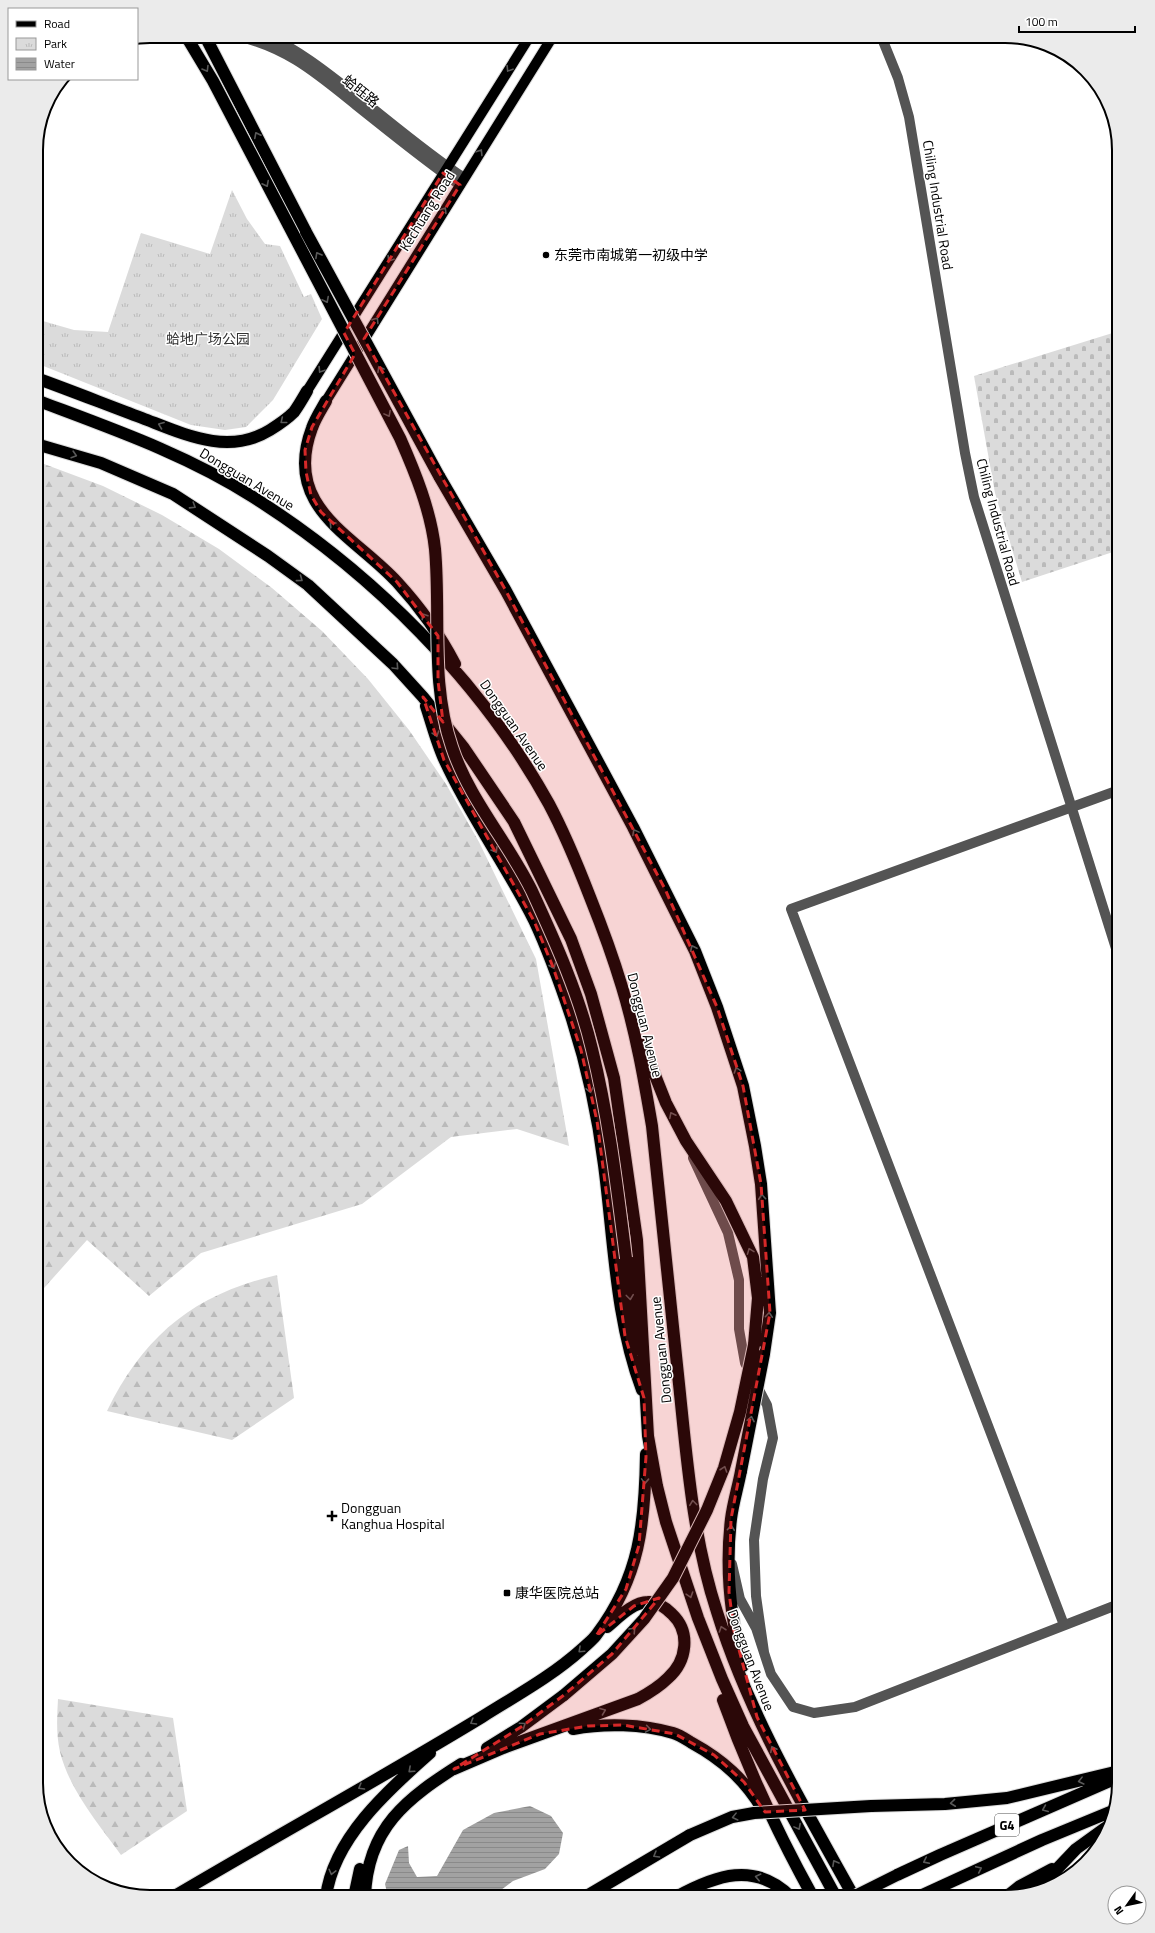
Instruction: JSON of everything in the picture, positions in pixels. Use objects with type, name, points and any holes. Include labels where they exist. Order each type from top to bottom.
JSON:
[{"type":"highway","points":[[190,43],[213,81],[400,438],[421,485],[435,547],[438,681],[442,714],[452,748],[468,782],[530,888],[564,965],[592,1046],[609,1128],[644,1398]]},
{"type":"highway","points":[[209,43],[306,232],[439,476],[506,592],[629,820],[695,951],[717,1007],[743,1086],[761,1184],[766,1236],[770,1313],[764,1354],[731,1519],[729,1592],[734,1631],[757,1718]]},
{"type":"highway","points":[[43,381],[183,433],[207,441],[229,443],[249,440],[264,434],[282,423],[294,412],[308,391]]},
{"type":"highway","points":[[326,401],[312,428],[305,450],[306,472],[312,495],[322,512],[335,527],[397,582],[419,609],[451,655],[466,684]]},
{"type":"highway","name":"Dongguan Avenue","points":[[43,403],[141,441],[189,462],[252,497],[333,555],[382,596],[447,661],[498,724],[550,806],[580,870],[622,986],[642,1068],[652,1126],[693,1510],[716,1611],[732,1657],[757,1718],[787,1777],[849,1890]]},
{"type":"highway","name":"Dongguan Avenue","points":[[43,446],[101,463],[173,494],[227,528],[308,585],[393,664],[424,697],[464,748],[514,822],[571,939],[591,994],[614,1078],[637,1240],[643,1333],[644,1398],[648,1436],[657,1486],[666,1522],[698,1618],[722,1679],[743,1726],[832,1890]]},
{"type":"highway","points":[[424,697],[444,760],[534,921],[572,1019],[588,1079],[599,1136],[625,1336],[632,1364],[644,1398]]},
{"type":"highway","points":[[622,986],[666,1103],[686,1141],[726,1201],[753,1256],[758,1298]]},
{"type":"highway","points":[[355,1890],[360,1868],[381,1834],[405,1804],[454,1769],[521,1727],[564,1695],[612,1654],[644,1619],[673,1578],[707,1510],[724,1468],[740,1412],[754,1346],[758,1298],[766,1236]]},
{"type":"highway","points":[[596,1636],[626,1589],[639,1545],[644,1504],[646,1414]]},
{"type":"highway","points":[[185,1890],[451,1735],[547,1677],[634,1606],[648,1602],[662,1605],[677,1618],[684,1632],[684,1648],[681,1662],[670,1678],[656,1689],[638,1699],[540,1734],[454,1769]]},
{"type":"highway","points":[[698,1618],[707,1655],[727,1710],[782,1839],[809,1890]]},
{"type":"highway","points":[[540,1734],[588,1726],[623,1725],[674,1734],[714,1755],[744,1782],[782,1839]]},
{"type":"highway","points":[[328,1890],[333,1865],[349,1838],[374,1807],[400,1781],[451,1735]]},
{"type":"highway","points":[[597,1890],[690,1836],[732,1817],[754,1813],[871,1806],[945,1804],[1007,1798],[1112,1773]]},
{"type":"highway","name":"G4","points":[[868,1890],[940,1855],[1112,1780]]},
{"type":"highway","name":"G4","points":[[933,1890],[1042,1840],[1107,1813]]},
{"type":"highway","points":[[1045,1882],[1076,1849],[1101,1831]]},
{"type":"highway","points":[[365,1890],[365,1879],[381,1834]]},
{"type":"highway","points":[[1016,1889],[1061,1865]]},
{"type":"highway","points":[[691,1890],[710,1881],[739,1874],[764,1878],[783,1890]]},
{"type":"main road","name":"Kechuang Road","points":[[308,391],[526,43]]},
{"type":"main road","name":"Kechuang Road","points":[[326,401],[549,43]]},
{"type":"street","name":"蛤旺路","points":[[262,43],[286,53],[308,67],[445,170],[462,181]]},
{"type":"street","name":"蛤旺路","points":[[284,43],[291,46],[312,61],[445,170]]},
{"type":"street","name":"Chiling Industrial Road","points":[[884,43],[898,78],[909,117],[965,453],[974,498],[1112,936]]},
{"type":"street","points":[[1064,1625],[791,908],[1112,792]]},
{"type":"street","points":[[686,1141],[728,1233],[739,1280],[739,1329],[745,1363],[767,1405],[773,1438],[763,1479],[754,1540],[756,1596],[764,1652]]},
{"type":"street","points":[[729,1552],[740,1599],[756,1628],[772,1674],[794,1707],[814,1713],[855,1707],[1112,1607]]},
{"type":"highlighted area","points":[[443,173],[460,185],[364,339],[506,591],[665,889],[717,1007],[743,1086],[761,1184],[770,1313],[731,1519],[729,1592],[734,1631],[757,1717],[805,1810],[765,1812],[744,1782],[714,1755],[675,1734],[623,1725],[588,1726],[540,1734],[454,1769],[521,1727],[564,1695],[612,1654],[659,1598],[634,1606],[596,1636],[626,1589],[639,1545],[646,1457],[644,1398],[625,1336],[597,1121],[581,1050],[553,967],[534,921],[444,760],[423,697],[443,722],[438,681],[438,636],[397,582],[321,512],[311,495],[306,472],[305,450],[312,427],[355,354],[344,333]]},
{"type":"green space","name":"蛤地广场公园","points":[[232,190],[247,219],[265,244],[280,246],[304,297],[311,294],[322,319],[273,400],[246,427],[225,430],[191,425],[43,366],[43,321],[74,330],[108,332],[141,233],[210,254]]},
{"type":"green space","points":[[1112,333],[1112,552],[1022,582],[995,493],[974,376]]},
{"type":"green space","points":[[43,464],[103,486],[162,515],[219,549],[272,588],[322,631],[368,679],[409,730],[446,784],[479,842],[536,959],[569,1146],[517,1129],[451,1137],[362,1204],[201,1253],[149,1296],[87,1240],[43,1289]]},
{"type":"green space","points":[[277,1275],[294,1398],[232,1440],[107,1411],[122,1384],[138,1360],[155,1340],[175,1322],[197,1306],[221,1294],[248,1283]]},
{"type":"green space","points":[[58,1699],[173,1718],[187,1811],[121,1855],[94,1819],[78,1793],[65,1766],[60,1752],[58,1739]]},
{"type":"water","points":[[530,1806],[551,1816],[563,1833],[559,1854],[545,1869],[513,1881],[501,1890],[386,1890],[385,1884],[399,1850],[408,1846],[409,1863],[417,1877],[437,1876],[463,1830],[494,1813]]},
{"type":"place","name":"东莞市南城第一初级中学","points":[[546,255]]},
{"type":"place","name":"Dongguan Kanghua Hospital","points":[[332,1516]]},
{"type":"place","name":"康华医院总站","points":[[507,1593]]}]
